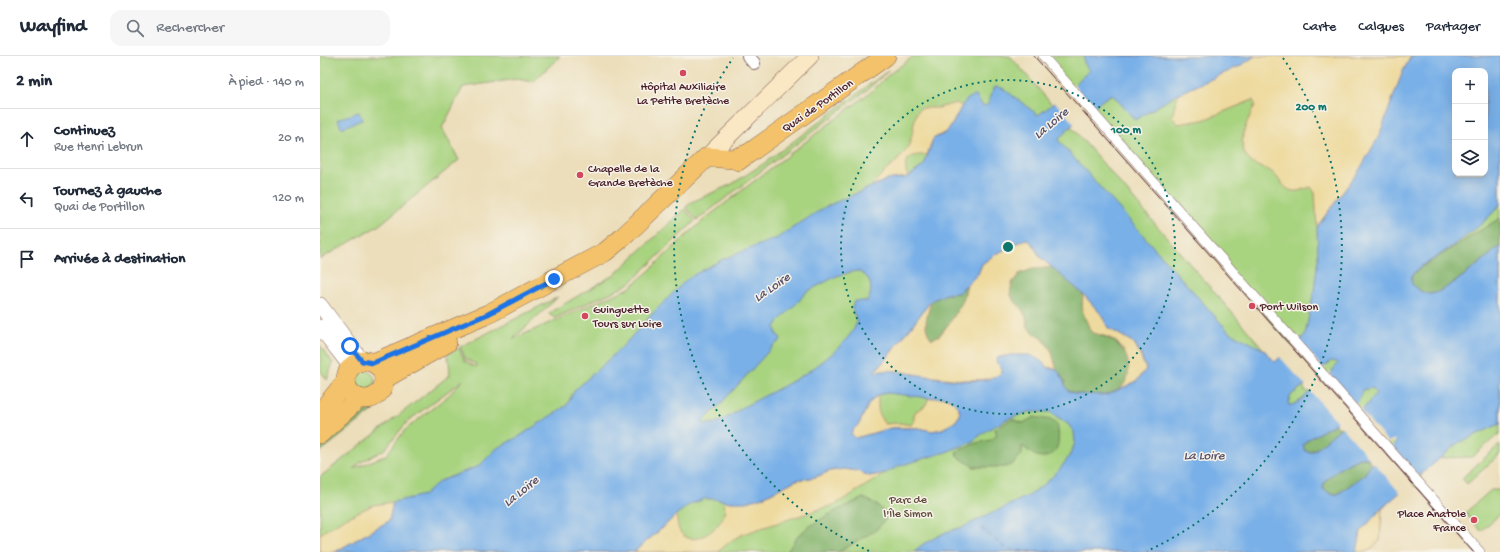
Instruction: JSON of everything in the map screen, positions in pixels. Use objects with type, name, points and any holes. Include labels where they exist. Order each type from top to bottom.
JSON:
[{"type":"main road","name":"Quai de Portillon","points":[[322,407],[358,368],[488,314],[604,252],[622,238],[810,56]]},
{"type":"main road","name":"Quai de Portillon","points":[[685,178],[711,165],[733,165],[886,56]]},
{"type":"main road","name":"Quai de Portillon","points":[[707,157],[733,159],[747,154]]},
{"type":"main road","name":"Quai de Portillon","points":[[384,379],[455,339],[488,314]]},
{"type":"main road","points":[[358,368],[381,369],[384,379],[381,391],[371,398],[359,398],[350,392],[358,368]]},
{"type":"main road","points":[[320,434],[359,398]]},
{"type":"street","points":[[1043,56],[1480,552]]},
{"type":"street","points":[[320,305],[358,368]]},
{"type":"street","points":[[320,328],[358,368]]},
{"type":"green space","points":[[320,56],[560,56],[533,82],[517,79],[463,87],[442,128],[459,160],[378,226],[320,259]]},
{"type":"green space","name":"La Loire","points":[[914,56],[1010,56],[1298,389],[1305,385],[1304,390],[1310,391],[1305,397],[1392,499],[1340,552],[320,552],[320,477],[450,375],[447,354],[459,348],[465,361],[476,367],[477,365],[466,359],[460,347],[558,297],[513,339],[629,288],[706,218],[873,90],[888,75]],"holes":[[[463,380],[449,395],[405,430],[386,455],[353,469],[361,462],[384,450],[408,421]]]},
{"type":"green space","points":[[1040,56],[1500,56],[1500,433],[1472,457],[1439,458],[1448,451],[1433,453],[1415,487]]},
{"type":"green space","points":[[889,70],[867,90],[697,220],[686,207],[692,202],[732,184],[763,164]]},
{"type":"green space","points":[[685,209],[695,221],[631,282],[555,318],[550,315],[549,313],[615,274]]},
{"type":"green space","points":[[1500,218],[1500,246],[1486,258],[1439,292],[1429,294],[1415,288],[1411,282],[1411,277],[1420,268]]},
{"type":"green space","points":[[1053,267],[1083,294],[1082,310],[1100,336],[1114,342],[1125,353],[1128,360],[1129,375],[1126,383],[1115,392],[1090,395],[1068,391],[1065,386],[1065,382],[1057,370],[1051,350],[1042,338],[1033,333],[1027,326],[1026,317],[1021,308],[1013,300],[1010,293],[1012,283],[1019,274],[1032,269]]},
{"type":"green space","points":[[967,285],[963,301],[951,321],[940,335],[932,339],[926,325],[931,301],[946,294],[958,293]]},
{"type":"green space","points":[[320,345],[333,363],[327,380],[320,370]]},
{"type":"green space","points":[[365,371],[372,374],[375,381],[372,388],[365,391],[358,388],[355,381],[358,374]]},
{"type":"green space","points":[[372,405],[375,409],[320,452],[320,446]]},
{"type":"green space","points":[[1034,417],[1051,420],[1057,424],[1057,446],[1052,454],[1042,457],[1036,456],[1022,446],[1022,454],[1013,464],[1005,467],[974,467],[957,456],[956,452],[976,443],[991,440],[997,435],[995,429],[1012,419],[1023,423]]},
{"type":"green space","points":[[1338,422],[1336,424],[1337,427],[1342,427],[1330,438],[1314,450],[1305,451],[1303,445],[1307,440]]},
{"type":"green space","points":[[1500,444],[1500,454],[1467,484],[1462,478]]},
{"type":"green space","points":[[1359,458],[1369,458],[1369,462],[1373,464],[1365,474],[1338,494],[1331,494],[1323,489],[1324,483],[1334,472]]},
{"type":"green space","points":[[1491,490],[1500,490],[1500,514],[1481,531],[1465,513]]},
{"type":"green space","points":[[863,498],[876,504],[886,514],[885,520],[876,530],[839,552],[787,552],[798,536],[814,523]]},
{"type":"sand","points":[[1255,56],[1411,56],[1373,148],[1359,172],[1317,227],[1315,193],[1311,187],[1297,191],[1290,190],[1284,186],[1273,173],[1253,164],[1246,155],[1242,141],[1245,126],[1255,105],[1253,100],[1203,120],[1178,124],[1172,117],[1178,94],[1240,66]]},
{"type":"sand","points":[[956,103],[962,106],[949,130],[933,139],[927,155],[916,155],[908,159],[906,162],[908,177],[887,180],[871,188],[879,177],[900,158],[908,147],[917,112],[920,108],[938,108]]},
{"type":"sand","points":[[1026,239],[1032,242],[1039,256],[1053,267],[1032,269],[1019,274],[1012,283],[1010,293],[1013,300],[1021,308],[1026,317],[1027,326],[1033,333],[1042,338],[1051,350],[1057,370],[1011,355],[999,357],[999,365],[1002,368],[1001,373],[997,377],[990,379],[962,380],[895,371],[874,372],[886,359],[931,301],[926,325],[932,339],[940,335],[951,321],[963,301],[967,285],[978,274],[982,264],[994,255]]},
{"type":"sand","points":[[1083,294],[1101,314],[1108,327],[1131,341],[1136,346],[1146,369],[1137,381],[1118,391],[1128,376],[1128,365],[1125,354],[1123,349],[1112,339],[1091,332],[1082,310]]},
{"type":"sand","points":[[878,395],[879,414],[885,424],[899,423],[911,425],[914,421],[916,411],[925,406],[929,398],[946,397],[954,402],[959,408],[960,415],[955,422],[942,429],[932,431],[919,428],[891,428],[856,438],[851,434],[852,431],[859,424],[869,403]]},
{"type":"sand","points":[[844,469],[858,471],[869,476],[886,473],[836,504],[743,534],[732,540],[718,552],[634,552],[677,514],[678,525],[681,533],[688,538],[699,538],[715,528],[722,519],[724,514],[724,500],[731,502],[763,497],[796,480],[816,477],[830,471]]},
{"type":"sand","points":[[393,502],[389,521],[335,552],[320,552],[320,534],[342,520],[373,505]]},
{"type":"sand","points":[[1382,508],[1380,541],[1367,552],[1357,552],[1361,531]]},
{"type":"water","name":"La Loire","points":[[1084,56],[1255,56],[1240,66],[1178,94],[1135,120],[1112,94],[1083,115],[1058,140],[1229,332],[1263,349],[1275,362],[1305,335],[1314,290],[1318,258],[1317,227],[1360,169],[1379,136],[1403,71],[1411,56],[1500,56],[1500,204],[1494,212],[1471,233],[1417,270],[1412,275],[1411,279],[1414,286],[1422,292],[1430,294],[1437,292],[1466,274],[1500,246],[1500,424],[1458,443],[1382,508],[1361,531],[1357,552],[913,552],[923,544],[946,532],[963,527],[1030,495],[1047,482],[1059,470],[1069,457],[1075,443],[1074,432],[1068,424],[1050,412],[1029,412],[1010,418],[989,429],[970,443],[899,466],[886,473],[869,476],[858,471],[844,469],[829,471],[816,477],[796,480],[763,497],[747,502],[704,499],[689,505],[677,514],[634,552],[335,552],[389,521],[393,502],[424,495],[440,481],[479,466],[497,448],[520,436],[567,405],[574,391],[622,347],[688,278],[723,259],[777,238],[825,207],[887,180],[908,177],[924,165],[933,139],[948,131],[967,99],[976,96],[982,105],[986,106],[989,102],[993,89],[997,86],[1004,89],[1038,115],[1065,94],[1089,70],[1084,63]],"holes":[[[1026,239],[1032,243],[1042,259],[1083,294],[1101,314],[1108,328],[1131,341],[1136,346],[1146,369],[1137,381],[1107,395],[1077,394],[1068,391],[1057,370],[1049,368],[1038,359],[1030,355],[1011,355],[997,358],[996,362],[1002,368],[1001,373],[993,378],[981,380],[951,380],[893,371],[874,372],[886,359],[931,301],[946,294],[958,293],[978,274],[982,264],[994,255]],[[858,271],[867,277],[871,286],[871,293],[867,301],[854,301],[852,308],[857,322],[853,330],[837,349],[826,359],[786,385],[745,406],[721,421],[704,424],[703,421],[717,408],[774,345],[780,341],[781,338],[777,335],[775,327],[806,292],[837,276]],[[1331,361],[1338,363],[1298,402],[1289,405],[1288,403],[1291,395],[1305,385]],[[1373,388],[1376,393],[1366,406],[1315,450],[1310,452],[1305,451],[1303,445],[1307,440],[1338,422],[1356,405],[1363,390]],[[887,393],[929,398],[946,397],[954,402],[959,408],[960,415],[955,422],[942,429],[932,431],[919,428],[891,428],[856,438],[851,434],[852,431],[859,424],[869,403],[878,395]],[[1394,439],[1396,443],[1370,466],[1365,474],[1338,494],[1331,494],[1323,489],[1324,483],[1339,469],[1359,458],[1369,458]]]},
{"type":"water","points":[[359,112],[362,120],[341,128],[338,119]]},
{"type":"pier","points":[[1073,84],[1094,108],[1075,125],[1054,101]]},
{"type":"pier","points":[[1298,339],[1323,368],[1328,366],[1304,388],[1305,385],[1279,356]]},
{"type":"pier","points":[[1331,370],[1329,374],[1355,404],[1358,403],[1357,406],[1336,425],[1337,421],[1310,391],[1307,391]]},
{"type":"pier","points":[[1363,405],[1361,411],[1388,442],[1394,439],[1396,440],[1393,447],[1420,478],[1401,494],[1374,463],[1370,464],[1392,446],[1394,442],[1389,443],[1369,460],[1369,458],[1342,427],[1339,427]]},
{"type":"ferry route","points":[[981,528],[1005,548],[1019,551],[1056,552]]},
{"type":"tram line","points":[[1034,56],[1473,552]]},
{"type":"place","name":"Hôpital Auxiliaire La Petite Bretèche","points":[[683,73]]},
{"type":"place","name":"Chapelle de la Grande Bretèche","points":[[580,175]]},
{"type":"place","name":"Pont Wilson","points":[[1252,306]]},
{"type":"place","name":"Guinguette Tours sur Loire","points":[[585,316]]},
{"type":"place","name":"Place Anatole France","points":[[1474,520]]},
{"type":"route","points":[[350,346],[362,361],[373,363],[488,314],[554,279]]},
{"type":"park label","name":"Parc de l'Île Simon","points":[[908,506]]}]
